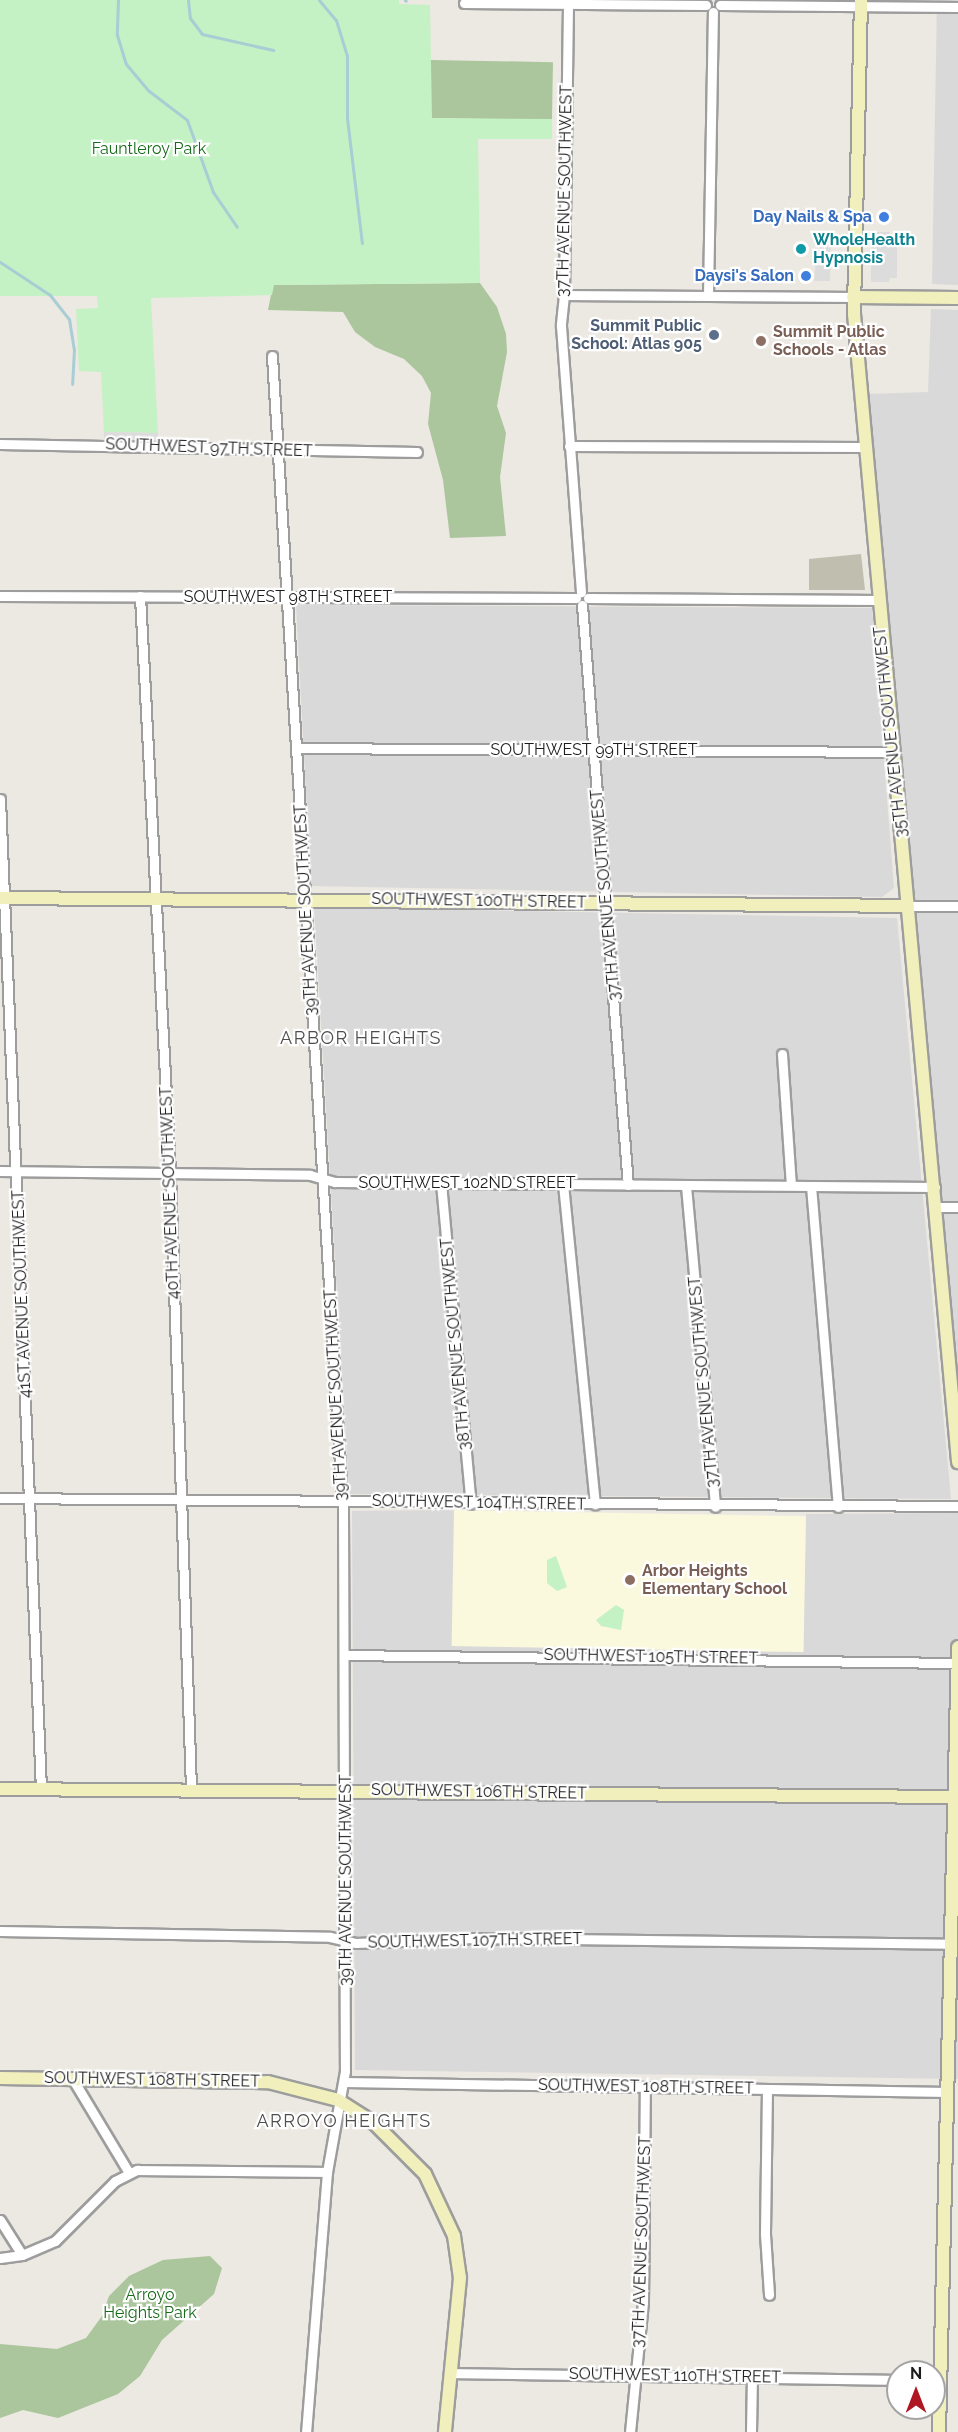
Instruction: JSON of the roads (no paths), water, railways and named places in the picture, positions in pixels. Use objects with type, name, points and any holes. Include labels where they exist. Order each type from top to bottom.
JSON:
[{"type":"street","points":[[464,3],[568,5],[861,3],[958,7]]},
{"type":"street","name":"35TH AVENUE SOUTHWEST","points":[[861,3],[853,297],[864,447],[937,1207],[958,1462]]},
{"type":"street","points":[[708,295],[713,4]]},
{"type":"street","name":"37TH AVENUE SOUTHWEST","points":[[568,5],[564,295],[561,326],[628,1185]]},
{"type":"street","points":[[564,295],[958,298]]},
{"type":"street","name":"39TH AVENUE SOUTHWEST","points":[[273,356],[342,1501],[345,1655],[345,2082],[338,2100],[327,2172],[306,2432]]},
{"type":"street","name":"SOUTHWEST 97TH STREET","points":[[0,444],[417,452]]},
{"type":"street","points":[[569,446],[864,447]]},
{"type":"street","name":"SOUTHWEST 98TH STREET","points":[[0,596],[878,600]]},
{"type":"street","name":"40TH AVENUE SOUTHWEST","points":[[140,596],[170,1172],[191,1789]]},
{"type":"street","name":"SOUTHWEST 99TH STREET","points":[[296,748],[892,752]]},
{"type":"street","name":"41ST AVENUE SOUTHWEST","points":[[0,799],[18,1171],[41,1789]]},
{"type":"street","name":"SOUTHWEST 100TH STREET","points":[[3,898],[305,898],[958,906]]},
{"type":"street","points":[[783,1054],[791,1185]]},
{"type":"street","name":"SOUTHWEST 102ND STREET","points":[[0,1171],[170,1172],[323,1179],[335,1182],[935,1187]]},
{"type":"street","name":"38TH AVENUE SOUTHWEST","points":[[441,1183],[471,1504]]},
{"type":"street","points":[[563,1184],[595,1504]]},
{"type":"street","name":"37TH AVENUE SOUTHWEST","points":[[686,1186],[715,1506]]},
{"type":"street","points":[[811,1186],[838,1507]]},
{"type":"street","points":[[937,1207],[958,1207]]},
{"type":"street","name":"SOUTHWEST 104TH STREET","points":[[0,1498],[471,1504],[958,1506]]},
{"type":"street","points":[[938,2360],[948,2091],[958,1647]]},
{"type":"street","name":"SOUTHWEST 105TH STREET","points":[[345,1655],[957,1663]]},
{"type":"street","name":"SOUTHWEST 106TH STREET","points":[[0,1789],[956,1797]]},
{"type":"street","name":"SOUTHWEST 107TH STREET","points":[[0,1932],[330,1936],[346,1940],[420,1942],[474,1938],[951,1944]]},
{"type":"street","name":"SOUTHWEST 108TH STREET","points":[[0,2078],[268,2082],[338,2100],[374,2123],[411,2157],[447,2214],[459,2257],[460,2278],[445,2432]]},
{"type":"street","points":[[72,2078],[129,2173]]},
{"type":"street","name":"SOUTHWEST 108TH STREET","points":[[345,2082],[948,2091]]},
{"type":"street","name":"37TH AVENUE SOUTHWEST","points":[[630,2432],[631,2395],[637,2375],[643,2302],[645,2086]]},
{"type":"street","points":[[767,2089],[765,2234],[769,2295]]},
{"type":"street","points":[[0,2258],[22,2255],[65,2234],[115,2181],[129,2173],[148,2169],[327,2172]]},
{"type":"street","points":[[0,2220],[22,2255]]},
{"type":"street","name":"SOUTHWEST 110TH STREET","points":[[452,2373],[886,2380]]},
{"type":"street","points":[[751,2432],[752,2377]]},
{"type":"waterway","points":[[118,0],[117,35],[126,64],[149,91],[187,120],[213,192],[237,227]]},
{"type":"waterway","points":[[188,0],[190,18],[202,34],[273,50]]},
{"type":"waterway","points":[[319,0],[336,20],[347,55],[347,118],[362,243]]},
{"type":"waterway","points":[[0,262],[50,295],[69,319],[74,349],[72,384]]},
{"type":"place","name":"Day Nails & Spa","points":[[884,217]]},
{"type":"place","name":"WholeHealth Hypnosis","points":[[801,249]]},
{"type":"place","name":"Daysi's Salon","points":[[806,276]]},
{"type":"place","name":"Summit Public School: Atlas 905","points":[[714,335]]},
{"type":"place","name":"Summit Public Schools - Atlas","points":[[761,341]]},
{"type":"place","name":"Arbor Heights Elementary School","points":[[630,1580]]},
{"type":"district","name":"ARBOR HEIGHTS","points":[[361,1038]]},
{"type":"district","name":"ARROYO HEIGHTS","points":[[344,2121]]},
{"type":"park label","name":"Fauntleroy Park","points":[[149,149]]},
{"type":"park label","name":"Arroyo Heights Park","points":[[150,2304]]}]
